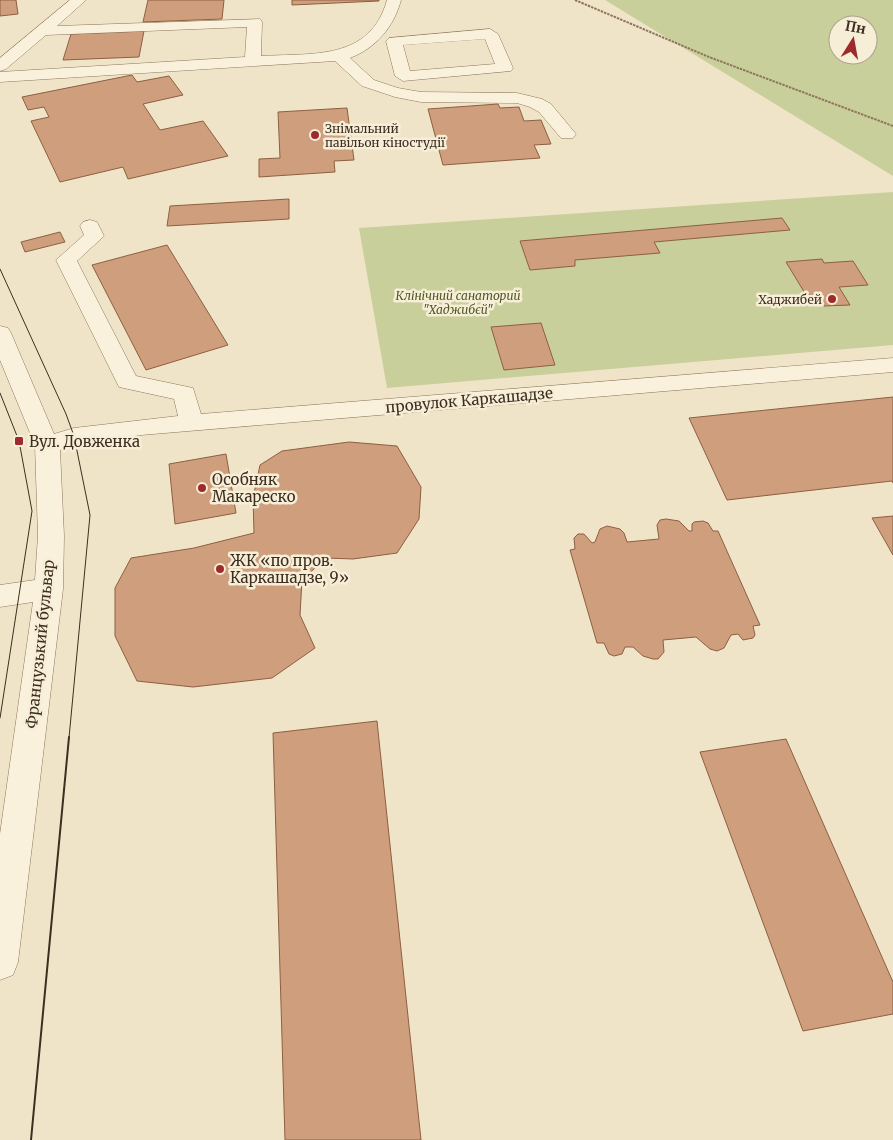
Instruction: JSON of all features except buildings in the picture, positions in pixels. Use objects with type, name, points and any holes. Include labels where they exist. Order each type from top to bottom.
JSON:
[{"type":"street","points":[[0,66],[79,0]]},
{"type":"street","points":[[356,51],[368,43],[387,19],[394,0]]},
{"type":"street","points":[[42,31],[255,22],[253,61]]},
{"type":"street","points":[[490,34],[505,68],[403,76],[394,41],[442,38],[490,34]]},
{"type":"street","points":[[442,38],[454,72]]},
{"type":"street","points":[[0,77],[339,56],[356,51],[396,49]]},
{"type":"street","points":[[339,56],[368,83],[395,92],[422,97],[517,98],[536,103],[545,108],[568,134]]},
{"type":"street","points":[[90,226],[94,236],[66,260],[127,382],[185,393],[191,423]]},
{"type":"street","name":"Французький бульвар","points":[[0,333],[47,445],[51,536],[49,589],[0,962]]},
{"type":"street","name":"провулок Каркашадзе","points":[[47,445],[74,436],[191,423],[893,365]]},
{"type":"street","points":[[0,596],[49,589]]},
{"type":"path","points":[[575,0],[709,57],[893,126]]},
{"type":"green space","points":[[605,0],[893,0],[893,176]]},
{"type":"green space","name":"Клінічний санаторий \"Хаджибєй\"","points":[[893,192],[893,345],[387,388],[359,228]]},
{"type":"tram line","points":[[0,269],[66,414],[74,436],[90,515],[69,738]]},
{"type":"tram line","points":[[0,393],[19,441],[32,511],[0,718]]},
{"type":"tram line","points":[[31,1140],[69,737]]},
{"type":"place","name":"Знімальний павільон кіностудії","points":[[315,135]]},
{"type":"place","name":"Хаджибей","points":[[832,299]]},
{"type":"place","name":"Вул. Довженка","points":[[19,441]]},
{"type":"place","name":"Особняк Макареско","points":[[202,488]]},
{"type":"place","name":"ЖК «по пров. Каркашадзе, 9»","points":[[220,569]]}]
